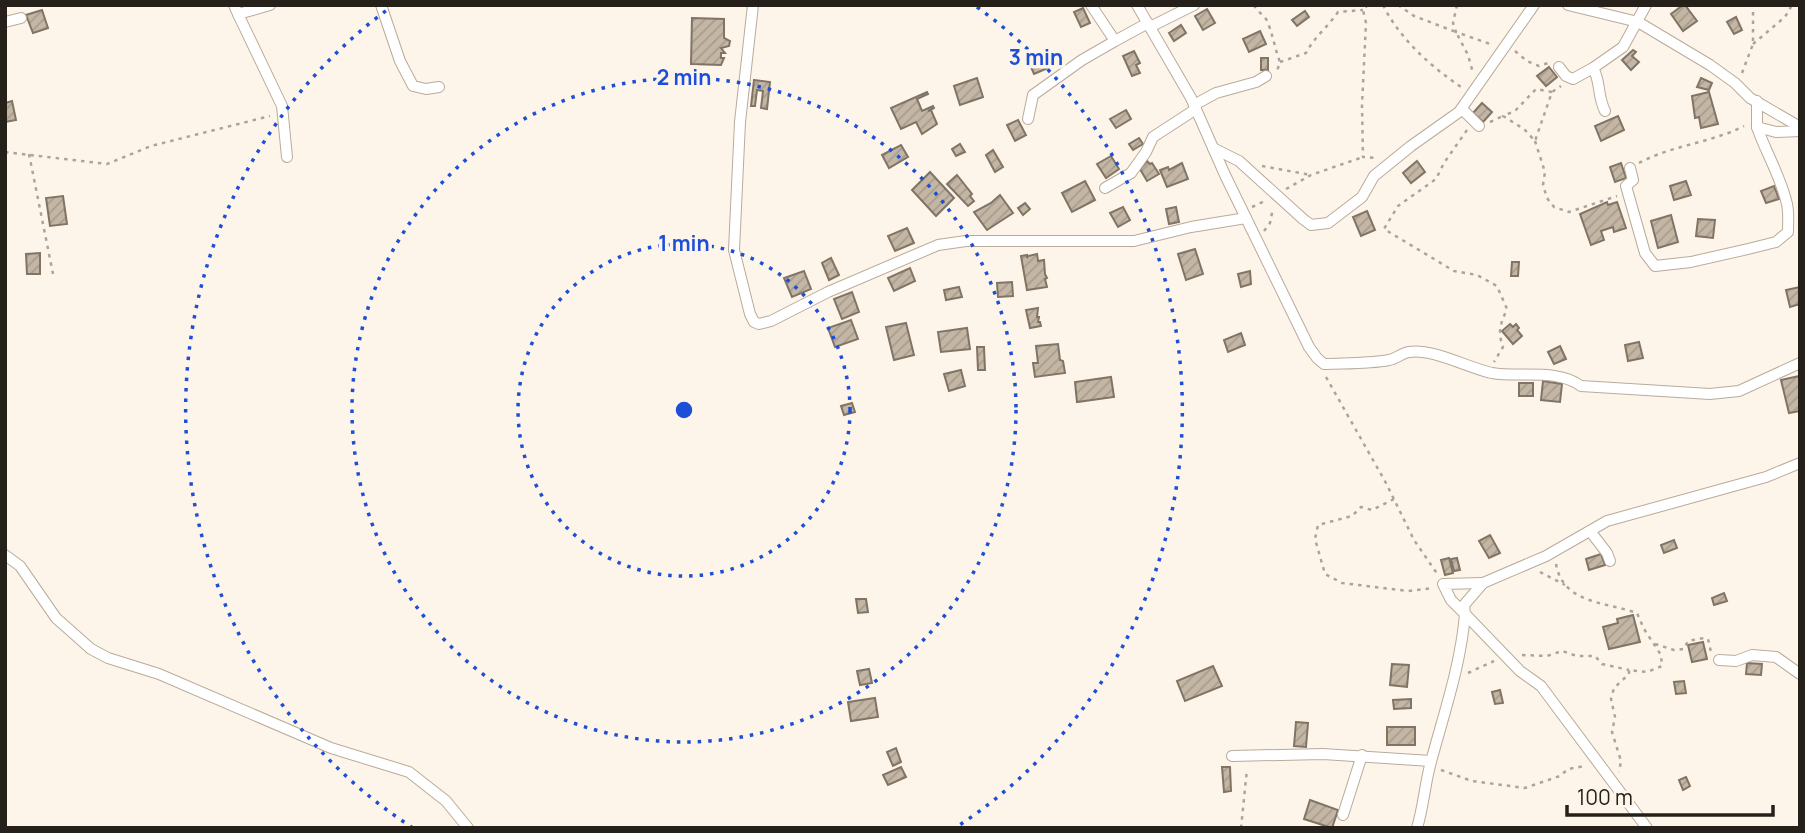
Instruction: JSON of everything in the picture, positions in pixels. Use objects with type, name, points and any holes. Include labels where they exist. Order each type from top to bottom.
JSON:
[{"type":"street","points":[[270,5],[236,9],[282,106],[287,158]]},
{"type":"street","points":[[381,5],[400,61],[413,86],[426,89],[439,87]]},
{"type":"street","points":[[753,5],[740,122],[734,250],[754,322],[759,324],[771,321],[818,297],[938,244],[965,241],[1134,241],[1245,215]]},
{"type":"street","points":[[1091,5],[1115,41]]},
{"type":"street","points":[[1137,5],[1195,107],[1259,245],[1317,358],[1324,364],[1391,360],[1408,352],[1436,355],[1489,372],[1513,376],[1540,375],[1572,379],[1581,386],[1710,394],[1740,391],[1800,363]]},
{"type":"street","points":[[1028,119],[1033,96],[1082,60],[1115,41],[1194,5]]},
{"type":"street","points":[[1213,148],[1239,161],[1311,225],[1328,223],[1362,197],[1374,176],[1462,109],[1534,5]]},
{"type":"street","points":[[1567,5],[1637,22],[1710,65],[1757,101],[1800,129]]},
{"type":"street","points":[[1559,67],[1573,79],[1623,47],[1646,5]]},
{"type":"street","points":[[5,22],[21,18]]},
{"type":"street","points":[[1593,68],[1599,77],[1598,97],[1605,111]]},
{"type":"street","points":[[1105,188],[1131,173],[1146,152],[1153,136],[1216,93],[1256,82],[1266,76]]},
{"type":"street","points":[[1629,168],[1633,180],[1626,186],[1645,253],[1655,265],[1691,262],[1776,242],[1788,232],[1788,206],[1757,127],[1757,101]]},
{"type":"street","points":[[1462,109],[1479,126]]},
{"type":"street","points":[[1757,127],[1776,132],[1800,129]]},
{"type":"street","points":[[1642,826],[1541,686],[1520,671],[1451,600],[1443,584],[1483,583],[1556,550],[1607,521],[1766,477],[1800,463]]},
{"type":"street","points":[[1590,531],[1610,561]]},
{"type":"street","points":[[5,555],[20,566],[56,618],[91,649],[108,659],[159,674],[331,748],[409,772],[446,802],[468,828]]},
{"type":"street","points":[[1417,828],[1424,806],[1431,761],[1462,646],[1464,605],[1483,583]]},
{"type":"street","points":[[1719,660],[1736,661],[1752,655],[1776,657],[1800,674]]},
{"type":"street","points":[[1232,756],[1362,755],[1431,761]]},
{"type":"street","points":[[1343,816],[1362,755]]},
{"type":"path","points":[[1254,5],[1267,19],[1280,62],[1277,71],[1266,76]]},
{"type":"path","points":[[1280,62],[1306,53],[1312,41],[1328,27],[1338,12],[1363,10],[1368,5]]},
{"type":"path","points":[[1383,5],[1391,21],[1416,51],[1442,74],[1475,90]]},
{"type":"path","points":[[1398,5],[1414,16],[1477,41],[1503,48],[1510,46],[1527,61],[1539,66],[1552,61],[1559,67]]},
{"type":"path","points":[[1457,5],[1453,23],[1475,90]]},
{"type":"path","points":[[1742,74],[1753,44],[1753,5]]},
{"type":"path","points":[[1753,44],[1785,17],[1792,5]]},
{"type":"path","points":[[1363,10],[1366,23],[1362,92],[1363,157]]},
{"type":"path","points":[[1535,141],[1552,92],[1573,79]]},
{"type":"path","points":[[1489,372],[1503,346],[1498,335],[1507,309],[1497,286],[1477,275],[1454,271],[1384,229],[1398,205],[1436,179],[1466,131],[1515,111],[1536,89],[1552,92]]},
{"type":"path","points":[[5,152],[107,164],[151,146],[283,113]]},
{"type":"path","points":[[1503,116],[1524,129],[1535,141],[1545,172],[1543,185],[1554,207],[1569,212],[1603,199],[1629,194]]},
{"type":"path","points":[[1629,168],[1671,150],[1715,139],[1744,126],[1757,127]]},
{"type":"path","points":[[29,154],[52,274]]},
{"type":"path","points":[[1245,215],[1311,174],[1363,157],[1397,157]]},
{"type":"path","points":[[1262,165],[1311,174]]},
{"type":"path","points":[[1259,245],[1270,223],[1276,195]]},
{"type":"path","points":[[1317,358],[1394,499],[1414,540],[1443,584],[1427,590],[1408,590],[1342,583],[1325,574],[1315,539],[1318,525],[1352,516],[1361,507],[1372,510],[1394,499]]},
{"type":"path","points":[[1556,550],[1557,569],[1565,585]]},
{"type":"path","points":[[1453,680],[1507,658],[1547,656],[1562,652],[1577,656],[1595,656],[1602,664],[1629,670],[1647,672],[1662,666],[1661,654],[1637,613],[1583,599],[1565,585],[1524,565]]},
{"type":"path","points":[[1655,644],[1674,650],[1684,649],[1688,641],[1704,638],[1708,639],[1713,658],[1719,660]]},
{"type":"path","points":[[1617,789],[1621,761],[1612,732],[1615,717],[1611,699],[1614,688],[1629,674],[1629,670]]},
{"type":"path","points":[[1241,828],[1248,755]]},
{"type":"path","points":[[1431,761],[1445,773],[1472,781],[1525,788],[1560,776],[1569,769],[1590,764],[1600,766]]},
{"type":"building","points":[[1683,5],[1697,21],[1683,31],[1671,14]]},
{"type":"building","points":[[1083,8],[1090,23],[1081,27],[1074,12]]},
{"type":"building","points":[[1207,9],[1215,23],[1203,30],[1195,16]]},
{"type":"building","points":[[42,10],[48,28],[33,33],[26,15]]},
{"type":"building","points":[[1305,11],[1309,17],[1297,26],[1292,20]]},
{"type":"building","points":[[1736,17],[1742,30],[1734,34],[1727,22]]},
{"type":"building","points":[[692,18],[724,19],[724,38],[730,41],[729,46],[721,48],[725,53],[721,53],[721,58],[724,58],[721,65],[691,64]]},
{"type":"building","points":[[1181,25],[1186,33],[1174,41],[1169,33]]},
{"type":"building","points":[[1260,31],[1266,44],[1249,52],[1243,39]]},
{"type":"building","points":[[1047,50],[1053,66],[1034,74],[1027,58]]},
{"type":"building","points":[[1633,50],[1636,52],[1632,56],[1639,62],[1631,70],[1622,60]]},
{"type":"building","points":[[1134,51],[1140,63],[1136,65],[1140,73],[1132,76],[1123,56]]},
{"type":"building","points":[[1261,58],[1268,58],[1268,70],[1261,70]]},
{"type":"building","points":[[1549,67],[1557,77],[1546,86],[1537,76]]},
{"type":"building","points":[[977,78],[983,97],[960,105],[954,86]]},
{"type":"building","points":[[1701,78],[1712,83],[1709,90],[1697,87]]},
{"type":"building","points":[[754,80],[770,82],[767,109],[761,108],[763,91],[757,90],[755,106],[751,106]]},
{"type":"building","points":[[927,92],[928,94],[917,99],[922,111],[933,106],[934,108],[928,111],[931,110],[937,124],[922,134],[916,122],[901,129],[891,108]]},
{"type":"building","points":[[1709,92],[1718,124],[1701,128],[1699,117],[1695,118],[1692,96]]},
{"type":"building","points":[[12,101],[16,120],[5,122],[5,103]]},
{"type":"building","points":[[1482,103],[1492,112],[1483,122],[1473,113]]},
{"type":"building","points":[[1126,110],[1131,119],[1116,128],[1110,119]]},
{"type":"building","points":[[1618,116],[1624,130],[1601,141],[1595,126]]},
{"type":"building","points":[[1018,120],[1026,135],[1015,141],[1007,125]]},
{"type":"building","points":[[1139,138],[1143,144],[1133,150],[1129,144]]},
{"type":"building","points":[[960,144],[965,152],[956,156],[952,149]]},
{"type":"building","points":[[901,145],[908,157],[889,168],[882,155]]},
{"type":"building","points":[[993,150],[1003,167],[995,172],[986,155]]},
{"type":"building","points":[[1111,156],[1119,169],[1106,178],[1097,164]]},
{"type":"building","points":[[1147,161],[1152,163],[1159,174],[1147,181],[1140,169]]},
{"type":"building","points":[[1417,161],[1425,172],[1411,183],[1403,173]]},
{"type":"building","points":[[1182,163],[1188,179],[1167,187],[1160,170],[1168,167],[1169,170]]},
{"type":"building","points":[[1621,163],[1626,178],[1615,182],[1610,167]]},
{"type":"building","points":[[930,172],[954,198],[936,216],[912,190]]},
{"type":"building","points":[[957,175],[972,194],[970,196],[974,201],[968,206],[947,184]]},
{"type":"building","points":[[1085,181],[1095,200],[1072,212],[1062,193]]},
{"type":"building","points":[[1686,181],[1691,195],[1674,200],[1670,186]]},
{"type":"building","points":[[1774,186],[1779,199],[1766,203],[1761,191]]},
{"type":"building","points":[[1000,195],[1013,213],[987,230],[974,212]]},
{"type":"building","points":[[63,196],[67,224],[50,226],[46,198]]},
{"type":"building","points":[[1607,202],[1608,205],[1617,202],[1626,228],[1614,232],[1613,227],[1601,231],[1604,240],[1591,245],[1580,214]]},
{"type":"building","points":[[1025,203],[1030,209],[1023,215],[1018,208]]},
{"type":"building","points":[[1123,207],[1130,220],[1118,227],[1110,213]]},
{"type":"building","points":[[1176,207],[1179,222],[1169,224],[1166,209]]},
{"type":"building","points":[[1367,211],[1375,230],[1361,236],[1353,217]]},
{"type":"building","points":[[1671,215],[1678,242],[1658,248],[1651,221]]},
{"type":"building","points":[[1698,219],[1715,220],[1713,238],[1696,236]]},
{"type":"building","points":[[907,228],[914,243],[895,251],[888,236]]},
{"type":"building","points":[[1195,249],[1203,274],[1186,280],[1178,254]]},
{"type":"building","points":[[40,253],[40,274],[27,274],[26,254]]},
{"type":"building","points":[[1037,254],[1038,261],[1044,260],[1047,287],[1027,290],[1021,256],[1027,255],[1027,258]]},
{"type":"building","points":[[831,258],[839,275],[829,280],[822,263]]},
{"type":"building","points":[[1512,262],[1519,262],[1518,276],[1511,276]]},
{"type":"building","points":[[910,268],[915,281],[894,291],[888,278]]},
{"type":"building","points":[[804,271],[811,289],[792,297],[784,278]]},
{"type":"building","points":[[1250,271],[1251,284],[1241,287],[1238,274]]},
{"type":"building","points":[[1012,282],[1013,296],[998,297],[997,283]]},
{"type":"building","points":[[959,287],[962,297],[946,300],[944,290]]},
{"type":"building","points":[[1800,287],[1800,304],[1790,307],[1786,290]]},
{"type":"building","points":[[852,292],[859,312],[842,319],[834,299]]},
{"type":"building","points":[[1038,308],[1037,317],[1041,326],[1030,328],[1026,310]]},
{"type":"building","points":[[851,320],[858,339],[835,347],[828,328]]},
{"type":"building","points":[[906,323],[914,355],[894,360],[886,327]]},
{"type":"building","points":[[1510,324],[1513,327],[1516,324],[1522,336],[1513,344],[1502,331]]},
{"type":"building","points":[[967,328],[970,349],[941,352],[938,332]]},
{"type":"building","points":[[1241,333],[1245,345],[1228,352],[1224,340]]},
{"type":"building","points":[[1639,342],[1643,358],[1628,361],[1625,345]]},
{"type":"building","points":[[1058,344],[1065,373],[1035,377],[1033,363],[1038,363],[1036,346]]},
{"type":"building","points":[[1560,346],[1566,359],[1554,364],[1548,352]]},
{"type":"building","points":[[977,347],[984,347],[985,370],[978,370]]},
{"type":"building","points":[[961,370],[965,386],[949,391],[944,374]]},
{"type":"building","points":[[1799,376],[1800,411],[1789,413],[1781,380]]},
{"type":"building","points":[[1111,377],[1114,397],[1077,402],[1075,382]]},
{"type":"building","points":[[1543,381],[1562,384],[1560,402],[1541,400]]},
{"type":"building","points":[[1519,383],[1533,383],[1533,396],[1519,396]]},
{"type":"building","points":[[852,403],[855,412],[844,415],[841,406]]},
{"type":"building","points":[[1490,535],[1500,553],[1489,558],[1479,541]]},
{"type":"building","points":[[1674,540],[1677,548],[1664,553],[1661,545]]},
{"type":"building","points":[[1601,554],[1605,565],[1589,570],[1586,559]]},
{"type":"building","points":[[1449,558],[1453,573],[1445,575],[1441,560]]},
{"type":"building","points":[[1457,558],[1460,570],[1454,571],[1451,559]]},
{"type":"building","points":[[1724,593],[1727,601],[1714,605],[1712,598]]},
{"type":"building","points":[[856,599],[866,599],[868,612],[858,613]]},
{"type":"building","points":[[1633,615],[1640,642],[1609,649],[1603,627],[1618,623],[1617,619]]},
{"type":"building","points":[[1703,642],[1707,659],[1692,662],[1688,645]]},
{"type":"building","points":[[1747,663],[1762,664],[1761,675],[1746,674]]},
{"type":"building","points":[[1392,664],[1409,665],[1407,687],[1390,685]]},
{"type":"building","points":[[1213,666],[1222,686],[1185,701],[1177,681]]},
{"type":"building","points":[[869,669],[872,683],[860,685],[857,671]]},
{"type":"building","points":[[1684,681],[1686,693],[1676,694],[1674,682]]},
{"type":"building","points":[[1500,690],[1503,703],[1495,704],[1492,692]]},
{"type":"building","points":[[875,698],[878,717],[851,721],[848,702]]},
{"type":"building","points":[[1411,699],[1411,708],[1394,709],[1393,700]]},
{"type":"building","points":[[1296,722],[1308,723],[1306,747],[1294,746]]},
{"type":"building","points":[[1387,727],[1415,727],[1415,745],[1387,745]]},
{"type":"building","points":[[896,748],[901,762],[893,766],[887,752]]},
{"type":"building","points":[[901,767],[906,777],[888,785],[883,775]]},
{"type":"building","points":[[1222,767],[1230,767],[1231,791],[1224,792]]},
{"type":"building","points":[[1686,777],[1690,786],[1683,790],[1679,780]]},
{"type":"building","points":[[1310,800],[1338,810],[1332,828],[1304,819]]}]
